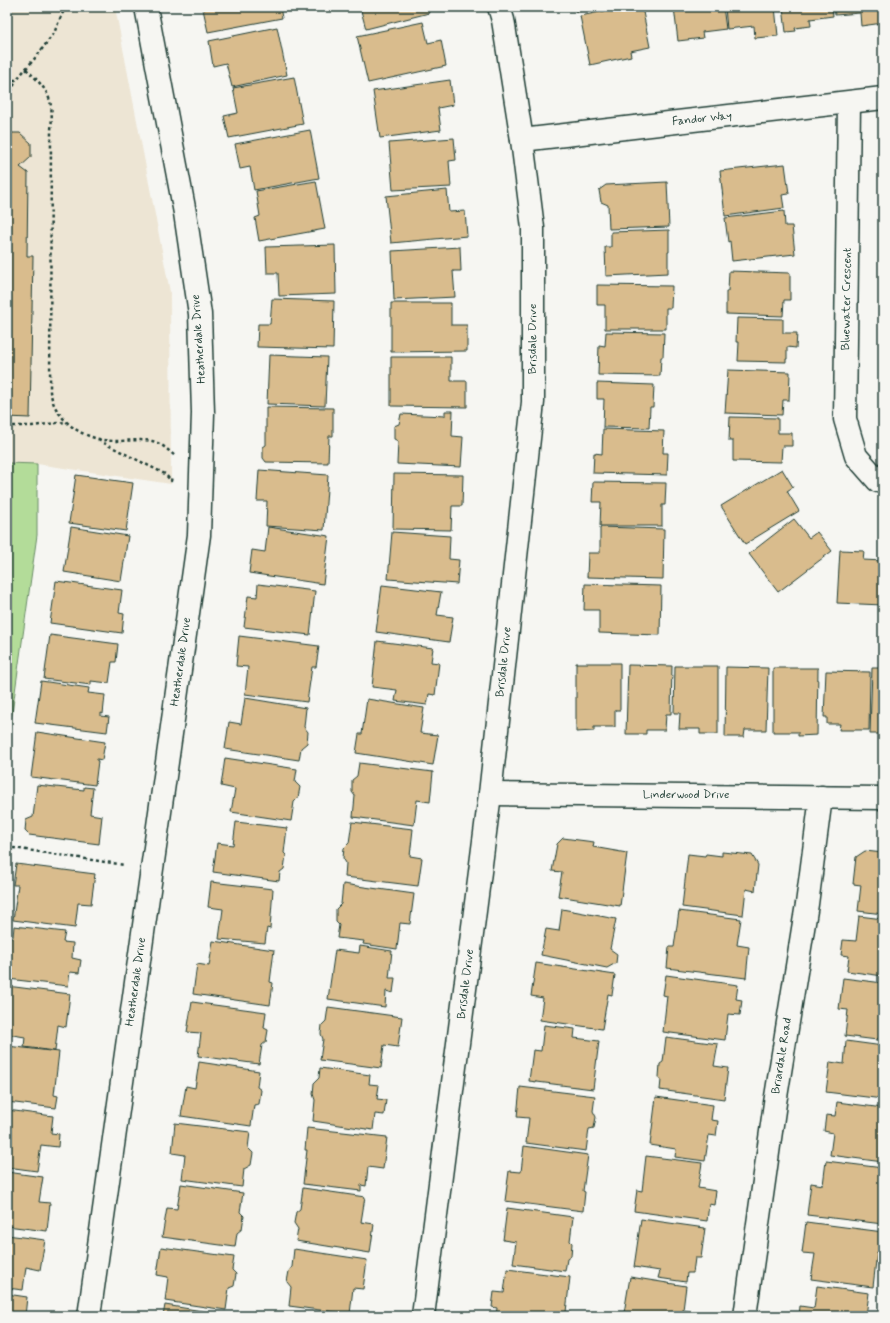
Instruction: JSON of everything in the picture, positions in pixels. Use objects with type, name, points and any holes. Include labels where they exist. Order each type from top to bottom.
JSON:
[{"type":"street","name":"Heatherdale Drive","points":[[89,1316],[199,535],[203,413],[200,314],[185,213],[146,7]]},
{"type":"street","name":"Brisdale Drive","points":[[423,1316],[490,794],[533,402],[533,228],[522,140],[503,20],[499,7]]},
{"type":"street","name":"Fandor Way","points":[[522,140],[883,98]]},
{"type":"street","name":"Bluewater Crescent","points":[[849,103],[845,419],[856,456],[878,481],[883,482]]},
{"type":"street","name":"Linderwood Drive","points":[[490,794],[883,798]]},
{"type":"street","name":"Briardale Road","points":[[745,1316],[775,1103],[807,904],[821,797]]},
{"type":"path","points":[[7,103],[16,80],[54,33],[62,14],[67,7]]},
{"type":"path","points":[[26,69],[42,85],[50,99],[52,114],[50,392],[56,408],[66,422],[79,433],[95,438],[114,441],[152,441],[164,446],[177,459],[201,472]]},
{"type":"path","points":[[7,80],[16,80]]},
{"type":"path","points":[[7,120],[7,126]]},
{"type":"path","points":[[7,426],[32,426],[66,422]]},
{"type":"path","points":[[95,438],[164,474],[171,480],[173,473]]},
{"type":"path","points":[[7,848],[152,870]]},
{"type":"shaded area","points":[[7,7],[115,7],[170,292],[171,484],[37,464],[7,463]]},
{"type":"green space","points":[[7,463],[37,464],[37,535],[7,749]]},
{"type":"building","points":[[216,7],[280,7],[282,18],[208,32],[203,9]]},
{"type":"building","points":[[360,7],[427,7],[429,13],[366,29]]},
{"type":"building","points":[[575,7],[596,7],[576,12]]},
{"type":"building","points":[[625,7],[642,7],[650,47],[630,51],[631,56],[590,65],[580,16]]},
{"type":"building","points":[[674,7],[723,7],[726,29],[702,32],[703,38],[678,41]]},
{"type":"building","points":[[725,7],[775,7],[778,36],[755,38],[754,26],[727,29]]},
{"type":"building","points":[[783,7],[832,7],[833,16],[810,19],[811,26],[795,28],[796,31],[786,32]]},
{"type":"building","points":[[834,7],[883,7],[883,23],[861,26],[860,13],[835,15]]},
{"type":"building","points":[[423,22],[428,43],[441,40],[446,66],[368,83],[357,36]]},
{"type":"building","points":[[277,27],[287,75],[232,87],[226,63],[213,66],[209,41]]},
{"type":"building","points":[[294,77],[303,124],[229,138],[224,116],[238,113],[233,88]]},
{"type":"building","points":[[450,80],[453,105],[438,108],[441,130],[380,138],[373,91]]},
{"type":"building","points":[[310,130],[319,178],[254,190],[250,167],[240,169],[235,144]]},
{"type":"building","points":[[7,133],[20,133],[31,143],[31,157],[20,167],[28,173],[27,256],[33,256],[30,418],[7,417]]},
{"type":"building","points":[[454,138],[456,160],[449,161],[451,187],[393,190],[389,143]]},
{"type":"building","points":[[785,164],[789,194],[782,195],[784,208],[725,216],[720,171]]},
{"type":"building","points":[[316,181],[325,229],[259,241],[255,218],[260,216],[256,191]]},
{"type":"building","points":[[667,182],[669,227],[609,229],[608,205],[601,202],[599,190],[606,185]]},
{"type":"building","points":[[447,190],[449,212],[465,211],[467,236],[391,243],[386,196]]},
{"type":"building","points":[[784,211],[785,226],[792,226],[795,254],[732,261],[730,241],[728,242],[725,218]]},
{"type":"building","points":[[669,230],[668,273],[606,276],[605,247],[611,247],[611,232]]},
{"type":"building","points":[[335,245],[336,294],[279,296],[278,273],[267,273],[266,247]]},
{"type":"building","points":[[460,247],[461,271],[453,271],[455,297],[394,300],[392,251]]},
{"type":"building","points":[[729,271],[790,273],[790,300],[784,300],[783,316],[726,314],[726,291],[728,291]]},
{"type":"building","points":[[597,285],[672,286],[671,308],[666,308],[666,329],[605,329],[605,305],[597,305]]},
{"type":"building","points":[[272,299],[334,301],[333,349],[257,347],[258,324],[270,324]]},
{"type":"building","points":[[391,303],[451,303],[451,325],[467,325],[467,351],[391,352]]},
{"type":"building","points":[[737,318],[783,319],[783,333],[797,333],[796,348],[787,347],[786,362],[738,361],[739,342],[736,342]]},
{"type":"building","points":[[606,332],[664,333],[663,357],[661,357],[660,376],[598,375],[599,345],[605,346]]},
{"type":"building","points":[[269,355],[327,357],[325,406],[267,404]]},
{"type":"building","points":[[391,357],[451,357],[451,381],[467,381],[467,407],[391,406]]},
{"type":"building","points":[[728,370],[790,372],[789,400],[783,400],[782,415],[725,413]]},
{"type":"building","points":[[597,383],[654,385],[653,407],[650,407],[649,428],[603,427],[604,399],[597,399]]},
{"type":"building","points":[[266,407],[333,408],[333,436],[329,436],[328,463],[266,462],[263,458],[263,447],[266,445]]},
{"type":"building","points":[[445,411],[453,411],[452,436],[463,437],[461,467],[397,464],[398,441],[394,439],[394,426],[399,424],[401,414],[445,416]]},
{"type":"building","points":[[730,417],[778,418],[778,433],[792,433],[792,446],[782,446],[781,462],[733,461],[733,441],[729,441]]},
{"type":"building","points":[[603,429],[664,431],[663,453],[668,453],[667,475],[593,473],[594,453],[602,454]]},
{"type":"building","points":[[782,469],[793,487],[787,491],[799,511],[745,544],[721,506]]},
{"type":"building","points":[[259,470],[328,475],[324,530],[266,526],[267,501],[257,501]]},
{"type":"building","points":[[394,474],[463,475],[462,506],[452,506],[451,530],[393,529]]},
{"type":"building","points":[[76,475],[133,483],[126,531],[69,523]]},
{"type":"building","points":[[593,482],[666,483],[665,505],[662,505],[662,526],[600,526],[601,502],[592,502]]},
{"type":"building","points":[[794,519],[809,538],[817,532],[832,551],[778,592],[749,554]]},
{"type":"building","points":[[71,527],[128,536],[121,581],[64,572]]},
{"type":"building","points":[[268,527],[329,536],[323,584],[249,573],[252,550],[265,552]]},
{"type":"building","points":[[600,527],[664,529],[663,579],[587,577],[588,553],[600,553]]},
{"type":"building","points":[[392,532],[450,536],[449,559],[459,560],[457,584],[388,579]]},
{"type":"building","points":[[840,550],[864,551],[863,560],[883,561],[883,605],[837,603]]},
{"type":"building","points":[[56,581],[122,590],[119,613],[124,614],[122,633],[50,623]]},
{"type":"building","points":[[258,584],[315,591],[310,635],[244,627],[248,596],[257,597]]},
{"type":"building","points":[[585,584],[661,586],[660,635],[599,633],[599,610],[584,610]]},
{"type":"building","points":[[382,585],[441,592],[437,615],[453,617],[449,642],[376,632]]},
{"type":"building","points":[[50,635],[118,644],[116,662],[112,662],[109,683],[91,681],[91,685],[44,679]]},
{"type":"building","points":[[239,636],[319,646],[316,667],[312,667],[307,702],[245,694],[248,667],[236,666]]},
{"type":"building","points":[[377,641],[433,648],[431,662],[439,663],[435,695],[429,694],[427,705],[395,701],[397,690],[372,687]]},
{"type":"building","points":[[576,663],[620,663],[620,710],[615,710],[615,727],[594,727],[594,731],[576,732]]},
{"type":"building","points":[[628,665],[672,666],[671,714],[666,714],[665,730],[646,730],[646,734],[626,734]]},
{"type":"building","points":[[675,666],[718,666],[718,734],[700,734],[700,729],[679,729],[680,713],[674,713]]},
{"type":"building","points":[[726,667],[768,668],[766,730],[745,730],[744,737],[725,737]]},
{"type":"building","points":[[773,668],[818,668],[817,735],[798,736],[798,732],[773,732]]},
{"type":"building","points":[[872,668],[883,668],[883,734],[870,734]]},
{"type":"building","points":[[826,671],[870,672],[869,730],[839,730],[840,724],[827,724],[827,717],[824,717]]},
{"type":"building","points":[[41,681],[89,688],[88,693],[105,695],[103,714],[101,713],[101,716],[109,717],[107,732],[35,723]]},
{"type":"building","points":[[245,698],[306,708],[304,727],[308,732],[307,743],[301,748],[299,760],[225,749],[229,722],[241,724]]},
{"type":"building","points":[[367,699],[424,708],[420,733],[438,735],[433,765],[356,753],[359,734],[362,734]]},
{"type":"building","points":[[37,732],[105,742],[102,760],[97,759],[95,785],[31,777]]},
{"type":"building","points":[[225,758],[297,769],[295,782],[300,787],[298,798],[294,802],[291,821],[231,812],[235,789],[221,786]]},
{"type":"building","points":[[359,763],[433,772],[430,802],[417,800],[414,825],[353,817],[355,796],[352,792],[352,780],[357,776]]},
{"type":"building","points":[[37,785],[84,790],[84,787],[93,788],[90,814],[102,816],[99,844],[29,835],[25,831],[26,820],[33,817]]},
{"type":"building","points":[[236,822],[287,828],[284,869],[280,872],[279,881],[213,872],[217,843],[233,845]]},
{"type":"building","points":[[352,822],[413,829],[410,856],[422,858],[418,886],[345,877],[346,863],[343,858],[344,848],[349,843]]},
{"type":"building","points":[[563,838],[594,842],[593,847],[627,853],[620,906],[558,896],[562,872],[552,871],[557,844]]},
{"type":"building","points":[[865,851],[883,853],[883,914],[858,911],[861,885],[853,884],[856,857]]},
{"type":"building","points":[[722,852],[752,855],[758,865],[755,891],[746,889],[743,915],[682,907],[688,854],[722,856]]},
{"type":"building","points":[[16,864],[95,874],[91,904],[78,903],[75,928],[13,920],[18,885],[13,885]]},
{"type":"building","points":[[211,882],[273,889],[270,929],[267,928],[265,943],[219,939],[223,909],[208,907]]},
{"type":"building","points":[[343,884],[414,894],[410,924],[400,923],[397,949],[363,944],[364,941],[337,938],[339,925],[336,922],[336,909],[341,904]]},
{"type":"building","points":[[562,909],[616,919],[610,949],[617,954],[616,963],[607,968],[541,955],[546,929],[559,931]]},
{"type":"building","points":[[679,911],[741,919],[737,945],[749,947],[746,978],[667,968],[669,947],[674,947]]},
{"type":"building","points":[[859,916],[883,919],[883,976],[847,971],[849,956],[841,955],[843,940],[856,941]]},
{"type":"building","points":[[14,926],[65,932],[63,942],[73,943],[72,958],[81,960],[79,973],[70,972],[68,986],[8,979],[10,958],[7,952],[8,941],[13,937]]},
{"type":"building","points":[[213,941],[274,950],[270,982],[273,983],[270,1005],[193,994],[197,964],[209,966]]},
{"type":"building","points":[[360,946],[392,951],[389,978],[395,978],[393,993],[386,991],[385,1007],[328,999],[335,950],[359,953]]},
{"type":"building","points":[[536,963],[615,975],[612,995],[608,994],[602,1029],[540,1020],[543,998],[531,996]]},
{"type":"building","points":[[666,975],[738,985],[736,999],[742,1000],[740,1015],[728,1014],[725,1040],[663,1032],[667,996],[663,995]]},
{"type":"building","points":[[843,978],[883,983],[883,1038],[878,1038],[877,1040],[845,1036],[848,1010],[839,1009]]},
{"type":"building","points":[[7,986],[70,994],[66,1027],[58,1025],[55,1051],[24,1047],[25,1037],[7,1034]]},
{"type":"building","points":[[192,1002],[266,1012],[264,1028],[268,1030],[266,1042],[262,1045],[259,1064],[198,1056],[201,1033],[187,1032]]},
{"type":"building","points":[[328,1007],[402,1017],[398,1047],[384,1045],[381,1068],[320,1060],[323,1039],[321,1034],[322,1025],[326,1021]]},
{"type":"building","points":[[544,1025],[575,1029],[574,1038],[599,1041],[593,1089],[529,1081],[533,1050],[541,1051]]},
{"type":"building","points":[[666,1037],[718,1044],[714,1066],[728,1068],[724,1099],[660,1090],[660,1064],[663,1062]]},
{"type":"building","points":[[846,1041],[883,1046],[883,1099],[826,1092],[830,1062],[844,1064]]},
{"type":"building","points":[[7,1046],[59,1052],[54,1095],[58,1096],[56,1108],[7,1102]]},
{"type":"building","points":[[199,1062],[259,1071],[257,1087],[261,1090],[259,1104],[254,1105],[251,1126],[181,1116],[186,1086],[195,1088]]},
{"type":"building","points":[[320,1068],[370,1075],[369,1084],[379,1085],[377,1099],[386,1100],[384,1115],[375,1114],[373,1130],[313,1121],[315,1100],[313,1094],[314,1083],[319,1078]]},
{"type":"building","points":[[520,1087],[595,1096],[593,1111],[596,1117],[594,1128],[589,1129],[586,1151],[526,1143],[529,1118],[517,1117]]},
{"type":"building","points":[[656,1097],[713,1105],[711,1120],[718,1121],[716,1136],[709,1135],[705,1161],[675,1157],[676,1149],[650,1145]]},
{"type":"building","points":[[837,1102],[883,1108],[883,1162],[830,1155],[833,1133],[824,1131],[826,1115],[835,1116]]},
{"type":"building","points":[[7,1110],[53,1116],[51,1133],[59,1134],[58,1147],[41,1145],[37,1171],[7,1167]]},
{"type":"building","points":[[175,1123],[250,1132],[248,1148],[253,1153],[251,1165],[244,1169],[242,1187],[182,1179],[185,1155],[172,1153]]},
{"type":"building","points":[[307,1128],[387,1137],[383,1169],[368,1167],[366,1186],[361,1185],[361,1191],[303,1184],[307,1150],[305,1150]]},
{"type":"building","points":[[524,1146],[588,1155],[583,1191],[585,1192],[583,1211],[505,1201],[509,1171],[521,1172]]},
{"type":"building","points":[[646,1156],[702,1163],[698,1188],[716,1191],[714,1205],[709,1204],[707,1221],[634,1211],[637,1190],[642,1191]]},
{"type":"building","points":[[826,1161],[883,1168],[883,1224],[807,1215],[811,1183],[823,1185]]},
{"type":"building","points":[[7,1172],[43,1177],[39,1202],[50,1203],[47,1231],[7,1226]]},
{"type":"building","points":[[181,1184],[243,1193],[240,1212],[244,1216],[242,1229],[237,1233],[235,1247],[162,1237],[167,1208],[177,1209]]},
{"type":"building","points":[[303,1188],[365,1197],[361,1222],[374,1224],[370,1253],[296,1241],[298,1229],[294,1223],[296,1212],[300,1209]]},
{"type":"building","points":[[507,1208],[573,1217],[570,1241],[572,1243],[571,1256],[567,1259],[565,1271],[513,1264],[516,1242],[503,1240]]},
{"type":"building","points":[[641,1219],[705,1228],[701,1258],[695,1258],[693,1273],[687,1273],[686,1282],[658,1278],[660,1271],[634,1267]]},
{"type":"building","points":[[806,1222],[883,1232],[882,1252],[877,1252],[873,1287],[811,1279],[815,1254],[802,1253]]},
{"type":"building","points":[[7,1235],[45,1240],[40,1270],[26,1267],[23,1290],[7,1288]]},
{"type":"building","points":[[161,1247],[234,1257],[232,1270],[236,1274],[234,1286],[229,1288],[226,1310],[165,1301],[168,1277],[157,1275]]},
{"type":"building","points":[[294,1249],[367,1260],[363,1289],[353,1288],[350,1314],[289,1306],[291,1287],[287,1282],[289,1271],[292,1267]]},
{"type":"building","points":[[507,1269],[570,1277],[566,1312],[571,1313],[570,1316],[496,1316],[497,1308],[492,1307],[494,1292],[504,1293]]},
{"type":"building","points":[[630,1277],[686,1286],[683,1310],[701,1313],[700,1316],[621,1316],[621,1312],[624,1313]]},
{"type":"building","points":[[817,1286],[869,1293],[866,1316],[799,1316],[800,1306],[814,1308]]},
{"type":"building","points":[[7,1294],[27,1297],[25,1316],[7,1316]]},
{"type":"building","points":[[165,1305],[227,1315],[227,1316],[163,1316]]},
{"type":"building","points":[[313,1312],[340,1316],[312,1316]]}]
